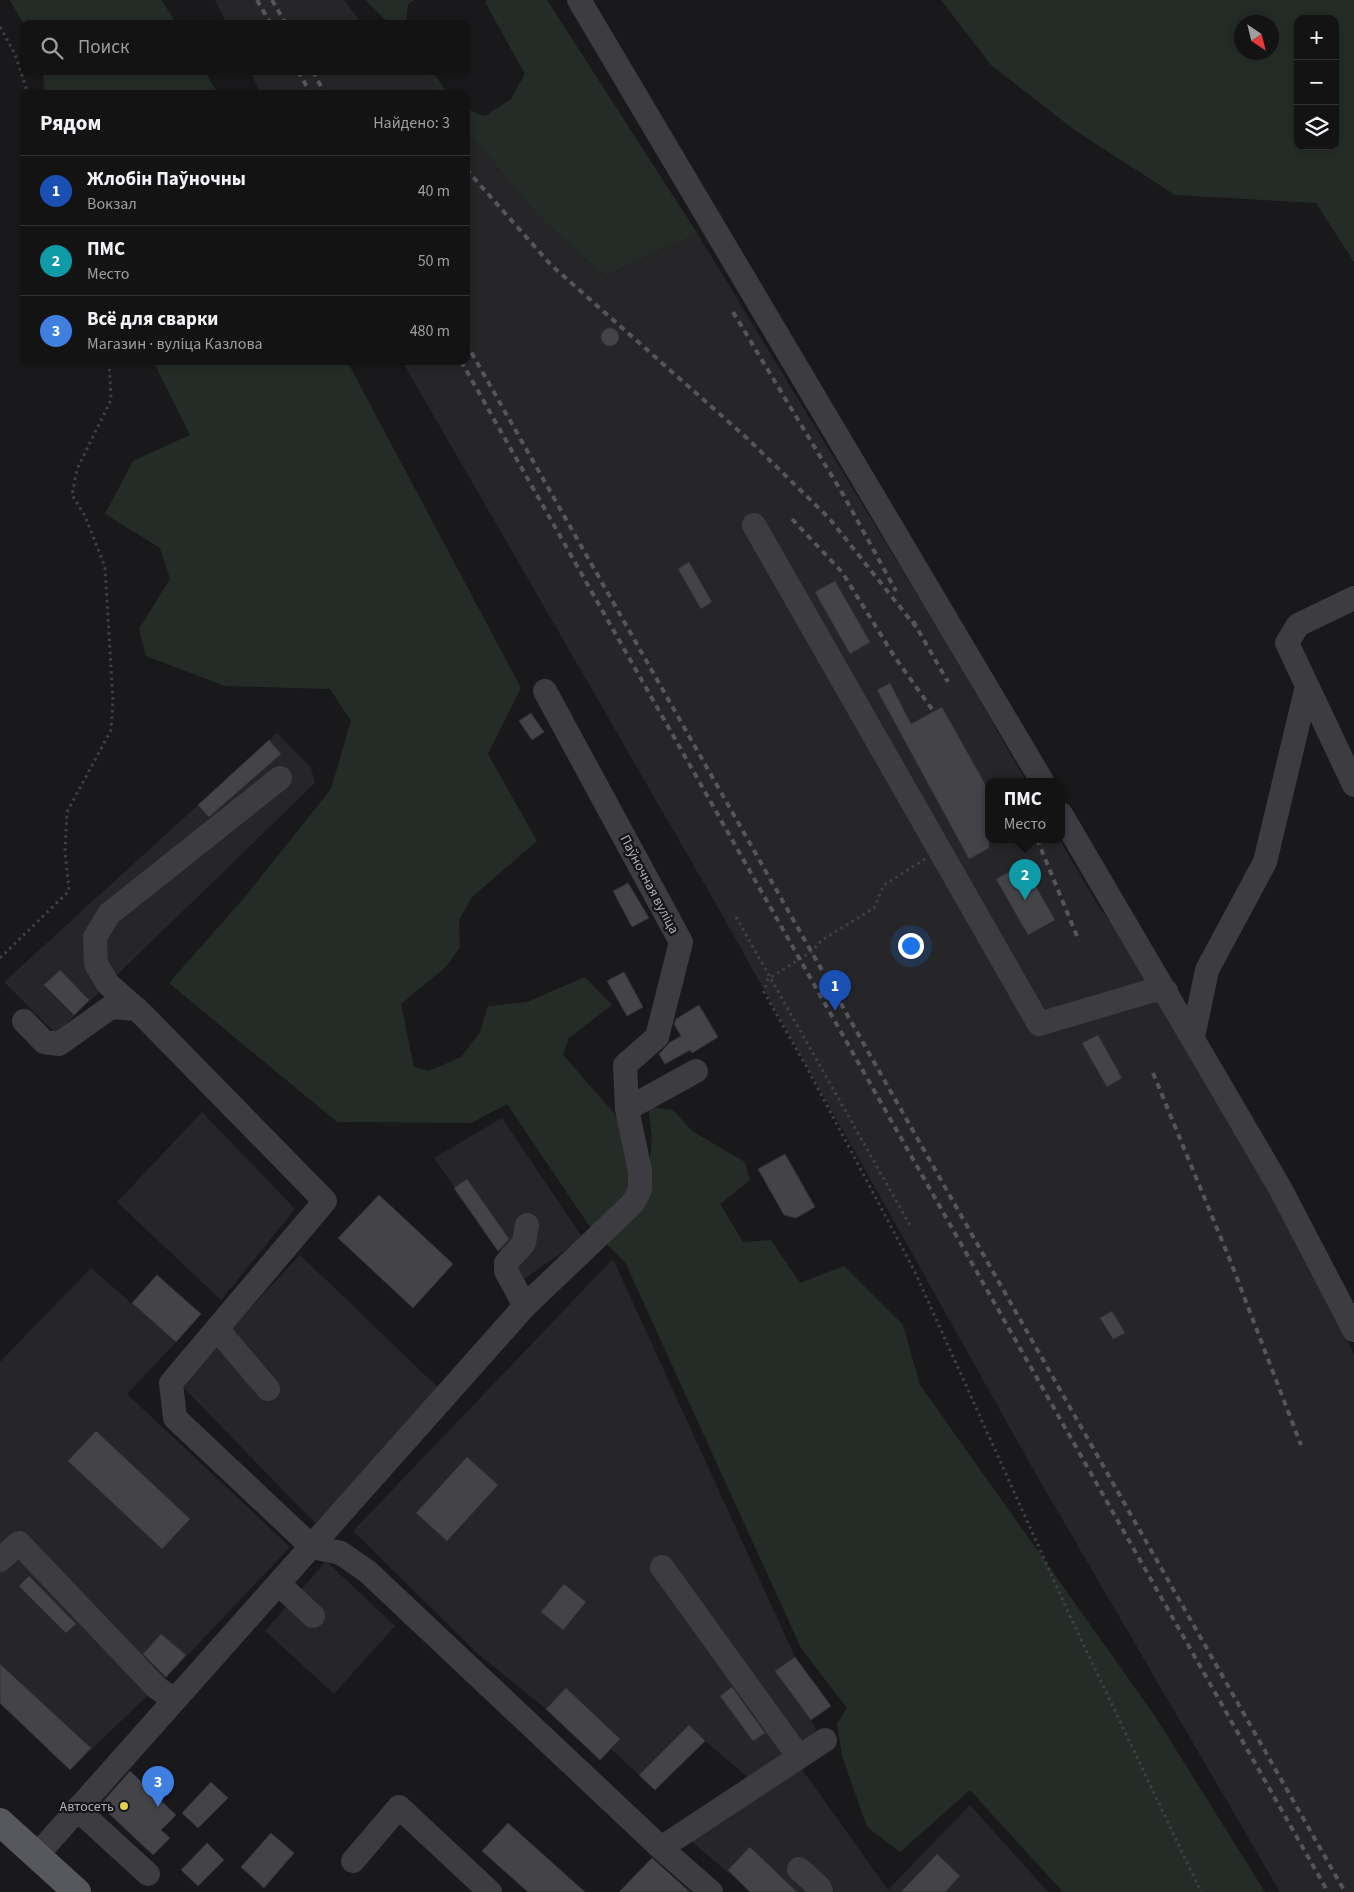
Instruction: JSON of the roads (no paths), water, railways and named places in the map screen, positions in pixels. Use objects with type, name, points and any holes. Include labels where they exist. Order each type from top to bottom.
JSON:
[{"type":"main road","points":[[0,1822],[77,1892]]},
{"type":"street","points":[[579,0],[1040,778]]},
{"type":"street","points":[[754,525],[1039,1024],[1154,990],[1166,990]]},
{"type":"street","points":[[1354,598],[1298,625],[1287,643],[1354,786]]},
{"type":"street","points":[[1193,1037],[1207,970],[1266,862],[1307,686]]},
{"type":"street","name":"Паўночная вуліца","points":[[545,690],[681,942],[657,1037],[625,1065],[627,1109]]},
{"type":"street","points":[[280,778],[109,914],[95,937],[96,964],[108,984],[137,1009],[325,1201],[171,1383],[175,1418],[312,1547],[341,1553],[368,1572],[661,1848],[711,1892]]},
{"type":"street","points":[[1065,821],[1166,990],[1280,1188],[1354,1330]]},
{"type":"street","points":[[24,1021],[44,1042],[59,1044],[111,1008],[137,1009]]},
{"type":"street","points":[[37,1855],[525,1306],[634,1203],[640,1189],[640,1171],[627,1109],[696,1071]]},
{"type":"street","points":[[525,1306],[506,1271],[506,1263],[524,1243],[527,1225]]},
{"type":"street","points":[[217,1329],[268,1389]]},
{"type":"street","points":[[0,1560],[19,1543],[156,1687],[174,1700]]},
{"type":"street","points":[[662,1567],[799,1757]]},
{"type":"street","points":[[278,1584],[313,1616]]},
{"type":"street","points":[[661,1848],[825,1740]]},
{"type":"street","points":[[353,1861],[399,1807],[490,1892]]},
{"type":"street","points":[[77,1809],[148,1874]]},
{"type":"street","points":[[799,1869],[819,1887],[821,1892]]},
{"type":"railway","points":[[257,0],[269,20]]},
{"type":"railway","points":[[272,0],[284,20]]},
{"type":"railway","points":[[300,75],[309,90]]},
{"type":"railway","points":[[315,75],[323,90]]},
{"type":"railway","points":[[470,174],[551,265],[748,439],[829,518],[916,627]]},
{"type":"railway","points":[[733,312],[844,496],[896,591]]},
{"type":"railway","points":[[470,350],[1345,1892]]},
{"type":"railway","points":[[463,365],[1328,1892]]},
{"type":"railway","points":[[792,519],[842,572],[894,656],[934,712]]},
{"type":"railway","points":[[913,621],[948,682]]},
{"type":"railway","points":[[1039,843],[1079,941]]},
{"type":"railway","points":[[1153,1073],[1230,1260],[1301,1445]]},
{"type":"place","name":"ПМС","points":[[1025,900]]},
{"type":"place","name":"Жлобін Паўночны","points":[[835,1011]]},
{"type":"place","name":"Автосеть","points":[[124,1806]]},
{"type":"place","name":"Всё для сварки","points":[[158,1807]]}]
